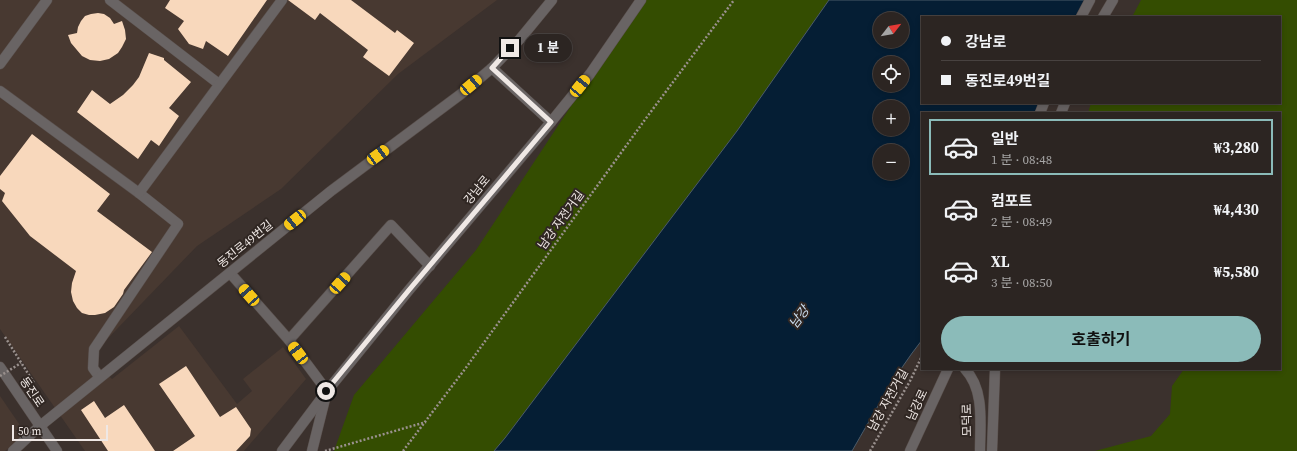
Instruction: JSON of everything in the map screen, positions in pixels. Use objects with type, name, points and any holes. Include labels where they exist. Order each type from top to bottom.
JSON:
[{"type":"street","points":[[0,64],[47,0]]},
{"type":"street","points":[[110,0],[219,84]]},
{"type":"street","points":[[139,193],[282,0]]},
{"type":"street","name":"동진로49번길","points":[[13,451],[40,426],[331,190],[461,94],[492,68],[552,0]]},
{"type":"street","name":"강남로","points":[[282,451],[326,391],[590,74],[641,0]]},
{"type":"street","points":[[1082,16],[1090,0]]},
{"type":"street","points":[[1104,16],[1113,0]]},
{"type":"street","points":[[492,68],[551,122]]},
{"type":"street","points":[[0,91],[139,193],[178,224],[94,349],[93,368],[98,375]]},
{"type":"street","points":[[289,340],[391,225],[430,266]]},
{"type":"street","points":[[230,273],[289,340],[326,391]]},
{"type":"street","name":"동진로","points":[[0,367],[57,451]]},
{"type":"street","name":"남강로","points":[[910,451],[948,370]]},
{"type":"street","name":"모덕로","points":[[966,370],[970,373],[980,398],[980,451]]},
{"type":"street","points":[[992,451],[995,370]]},
{"type":"street","name":"강남로","points":[[312,451],[326,391]]},
{"type":"path","name":"남강 자전거길","points":[[403,451],[426,422],[644,120],[734,0]]},
{"type":"path","points":[[5,337],[34,383]]},
{"type":"path","name":"남강 자전거길","points":[[870,451],[910,381],[921,358]]},
{"type":"path","points":[[0,376],[20,363]]},
{"type":"path","points":[[325,451],[426,422]]},
{"type":"shaded area","points":[[0,0],[497,0],[398,74],[281,189],[197,246],[89,358],[112,379],[179,326],[237,404],[252,391],[243,379],[283,347],[306,379],[244,451],[85,451],[0,329]]},
{"type":"shaded area","points":[[0,396],[26,434],[5,451],[0,451]]},
{"type":"green space","points":[[641,0],[829,0],[737,131],[494,451],[334,451],[354,395],[476,250]]},
{"type":"green space","points":[[1141,0],[1297,0],[1297,451],[1095,451],[1151,436],[1170,414],[1172,386],[1183,370],[1281,370],[1281,112],[1088,112],[1091,104],[1281,104],[1281,16],[1133,16]]},
{"type":"water","name":"남강","points":[[829,0],[1092,0],[1084,16],[921,16],[921,104],[1043,104],[1039,112],[921,112],[921,341],[894,380],[852,451],[494,451],[737,131]]},
{"type":"building","points":[[170,0],[267,0],[228,56],[206,41],[203,49],[189,44],[178,29],[184,21],[165,8]]},
{"type":"building","points":[[288,0],[351,0],[395,33],[397,30],[414,43],[389,76],[363,57],[368,50],[320,13],[315,20]]},
{"type":"building","points":[[98,13],[104,14],[110,18],[114,24],[122,21],[126,39],[118,53],[109,59],[100,61],[90,60],[82,56],[71,43],[68,35],[77,33],[78,27],[85,16]]},
{"type":"building","points":[[149,53],[164,58],[164,60],[191,82],[169,108],[179,116],[159,146],[151,140],[138,159],[77,112],[92,90],[110,104],[123,95],[139,77]]},
{"type":"building","points":[[32,134],[110,194],[97,211],[152,252],[124,290],[114,307],[105,313],[89,315],[82,313],[77,308],[73,301],[71,292],[76,271],[30,236],[2,201],[5,193],[0,189],[0,176]]},
{"type":"building","points":[[186,366],[220,417],[236,407],[251,429],[250,436],[236,451],[173,451],[195,436],[159,384]]},
{"type":"building","points":[[94,401],[105,418],[124,405],[155,451],[108,451],[81,410]]},
{"type":"route","points":[[326,391],[551,122],[492,68],[510,48]]}]
